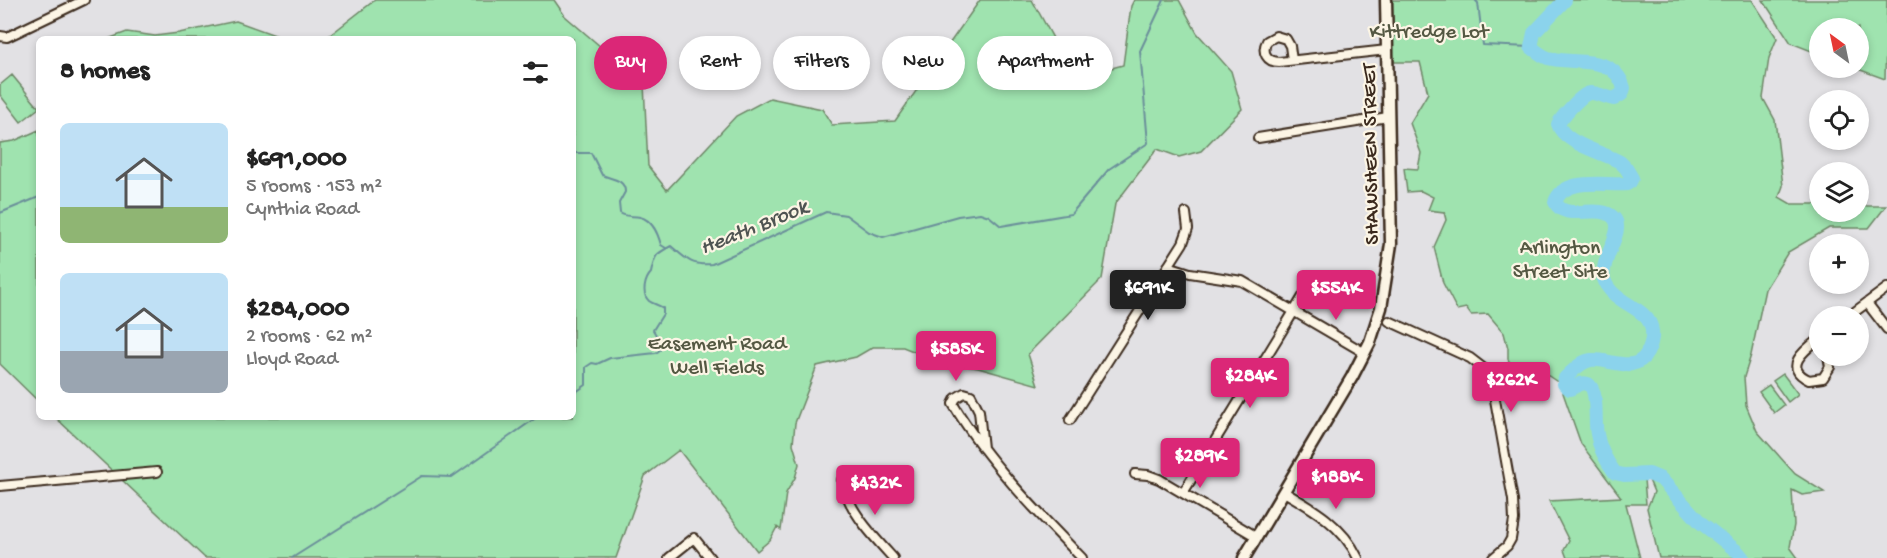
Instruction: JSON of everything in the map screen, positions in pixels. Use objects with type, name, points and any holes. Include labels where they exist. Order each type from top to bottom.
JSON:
[{"type":"main road","name":"SHAWSHEEN STREET","points":[[1245,558],[1345,391],[1365,353],[1384,296],[1391,244],[1386,0]]},
{"type":"street","points":[[0,36],[7,37],[84,0]]},
{"type":"street","points":[[1292,60],[1387,50]]},
{"type":"street","points":[[1258,138],[1388,117]]},
{"type":"street","points":[[1070,420],[1186,236],[1188,229],[1186,213]]},
{"type":"street","points":[[1168,266],[1190,273],[1242,281],[1365,353]]},
{"type":"street","points":[[1183,493],[1310,285]]},
{"type":"street","points":[[1863,306],[1887,288]]},
{"type":"street","points":[[1867,303],[1887,329]]},
{"type":"street","points":[[1389,321],[1478,363],[1492,383],[1513,500],[1514,520],[1507,546],[1493,558]]},
{"type":"street","points":[[1809,348],[1799,355],[1797,364],[1799,373],[1803,377],[1811,381],[1823,378],[1830,366]]},
{"type":"street","points":[[983,448],[977,405],[970,394],[964,393],[952,404],[983,448],[1015,486],[1083,558]]},
{"type":"street","points":[[0,486],[157,472]]},
{"type":"street","points":[[1135,474],[1153,476],[1257,537]]},
{"type":"street","points":[[842,480],[852,507],[893,558]]},
{"type":"street","points":[[1284,492],[1315,510],[1334,525],[1350,543],[1358,558]]},
{"type":"street","points":[[669,558],[694,538],[710,558]]},
{"type":"green space","name":"Easement Road Well Fields","points":[[375,0],[554,0],[565,16],[594,41],[594,90],[644,90],[648,166],[667,190],[736,116],[770,98],[822,109],[832,125],[895,121],[917,90],[965,90],[965,36],[955,36],[980,0],[1032,0],[1052,36],[977,36],[977,90],[1113,90],[1113,68],[1123,65],[1131,6],[1134,0],[1179,0],[1197,33],[1231,71],[1242,109],[1201,151],[1179,157],[1157,149],[1115,204],[1102,279],[1028,354],[1038,385],[978,368],[938,361],[903,347],[873,347],[856,357],[817,366],[795,423],[793,444],[799,464],[795,478],[786,493],[781,530],[777,527],[770,540],[757,551],[679,450],[645,476],[616,558],[205,558],[58,420],[576,420],[576,36],[329,36]]},
{"type":"green space","points":[[1386,0],[1752,0],[1777,38],[1769,58],[1763,98],[1775,120],[1783,186],[1779,197],[1791,204],[1809,204],[1809,222],[1869,222],[1869,206],[1886,206],[1869,228],[1829,228],[1819,234],[1809,234],[1809,240],[1788,252],[1765,289],[1744,377],[1746,405],[1757,431],[1795,474],[1824,492],[1802,495],[1792,490],[1794,525],[1790,547],[1798,558],[1659,558],[1647,508],[1654,492],[1649,480],[1644,479],[1646,504],[1626,504],[1640,558],[1567,558],[1564,550],[1569,541],[1549,501],[1621,497],[1581,444],[1563,393],[1565,381],[1556,381],[1547,375],[1520,384],[1508,359],[1504,333],[1488,314],[1471,315],[1466,308],[1457,310],[1443,283],[1434,247],[1446,220],[1444,212],[1428,210],[1433,197],[1421,191],[1407,192],[1404,168],[1418,169],[1421,153],[1410,123],[1428,93],[1420,62],[1394,62]]},
{"type":"green space","points":[[1763,0],[1887,0],[1885,79],[1869,73],[1869,18],[1809,18],[1809,50],[1791,43]]},
{"type":"green space","points":[[236,21],[278,36],[155,36]]},
{"type":"green space","points":[[127,32],[155,36],[116,36]]},
{"type":"green space","points":[[12,75],[36,104],[36,110],[21,122],[0,95],[0,85]]},
{"type":"green space","points":[[36,131],[36,399],[0,364],[0,143],[14,141]]},
{"type":"green space","points":[[1783,374],[1798,394],[1788,402],[1773,381]]},
{"type":"green space","points":[[1769,385],[1784,405],[1774,413],[1759,392]]},
{"type":"waterway","name":"Heath Brook","points":[[576,392],[586,385],[586,367],[592,363],[597,364],[610,358],[656,353],[661,349],[661,343],[653,330],[663,314],[663,308],[649,301],[645,295],[645,287],[656,256],[671,246],[694,263],[712,264],[826,212],[846,215],[869,232],[883,237],[958,216],[980,213],[989,216],[1001,226],[1071,214],[1109,169],[1148,143],[1140,51],[1164,0]]},
{"type":"waterway","name":"Heath Brook","points":[[1475,0],[1478,3],[1483,45],[1531,47]]},
{"type":"waterway","points":[[1565,0],[1534,33],[1531,47],[1548,58],[1602,65],[1619,77],[1624,88],[1622,94],[1614,99],[1596,93],[1586,94],[1572,106],[1558,124],[1562,131],[1576,142],[1620,162],[1632,178],[1627,184],[1576,185],[1567,188],[1555,202],[1566,211],[1600,212],[1614,218],[1617,230],[1605,263],[1604,279],[1608,288],[1615,295],[1645,316],[1650,323],[1652,334],[1651,343],[1642,360],[1629,364],[1587,361],[1565,378],[1564,384],[1570,389],[1584,383],[1591,387],[1595,400],[1598,439],[1615,473],[1649,474],[1661,479],[1700,522],[1743,558]]},
{"type":"waterway","points":[[576,153],[591,153],[602,175],[623,184],[625,192],[619,203],[620,213],[640,217],[652,224],[661,245],[666,248]]},
{"type":"waterway","points":[[0,213],[36,198]]},
{"type":"waterway","name":"Heath Brook","points":[[292,558],[422,476],[452,477],[533,420]]},
{"type":"park label","name":"Kittredge Lot","points":[[1429,30]]},
{"type":"park label","name":"Arlington Street Site","points":[[1560,258]]}]
